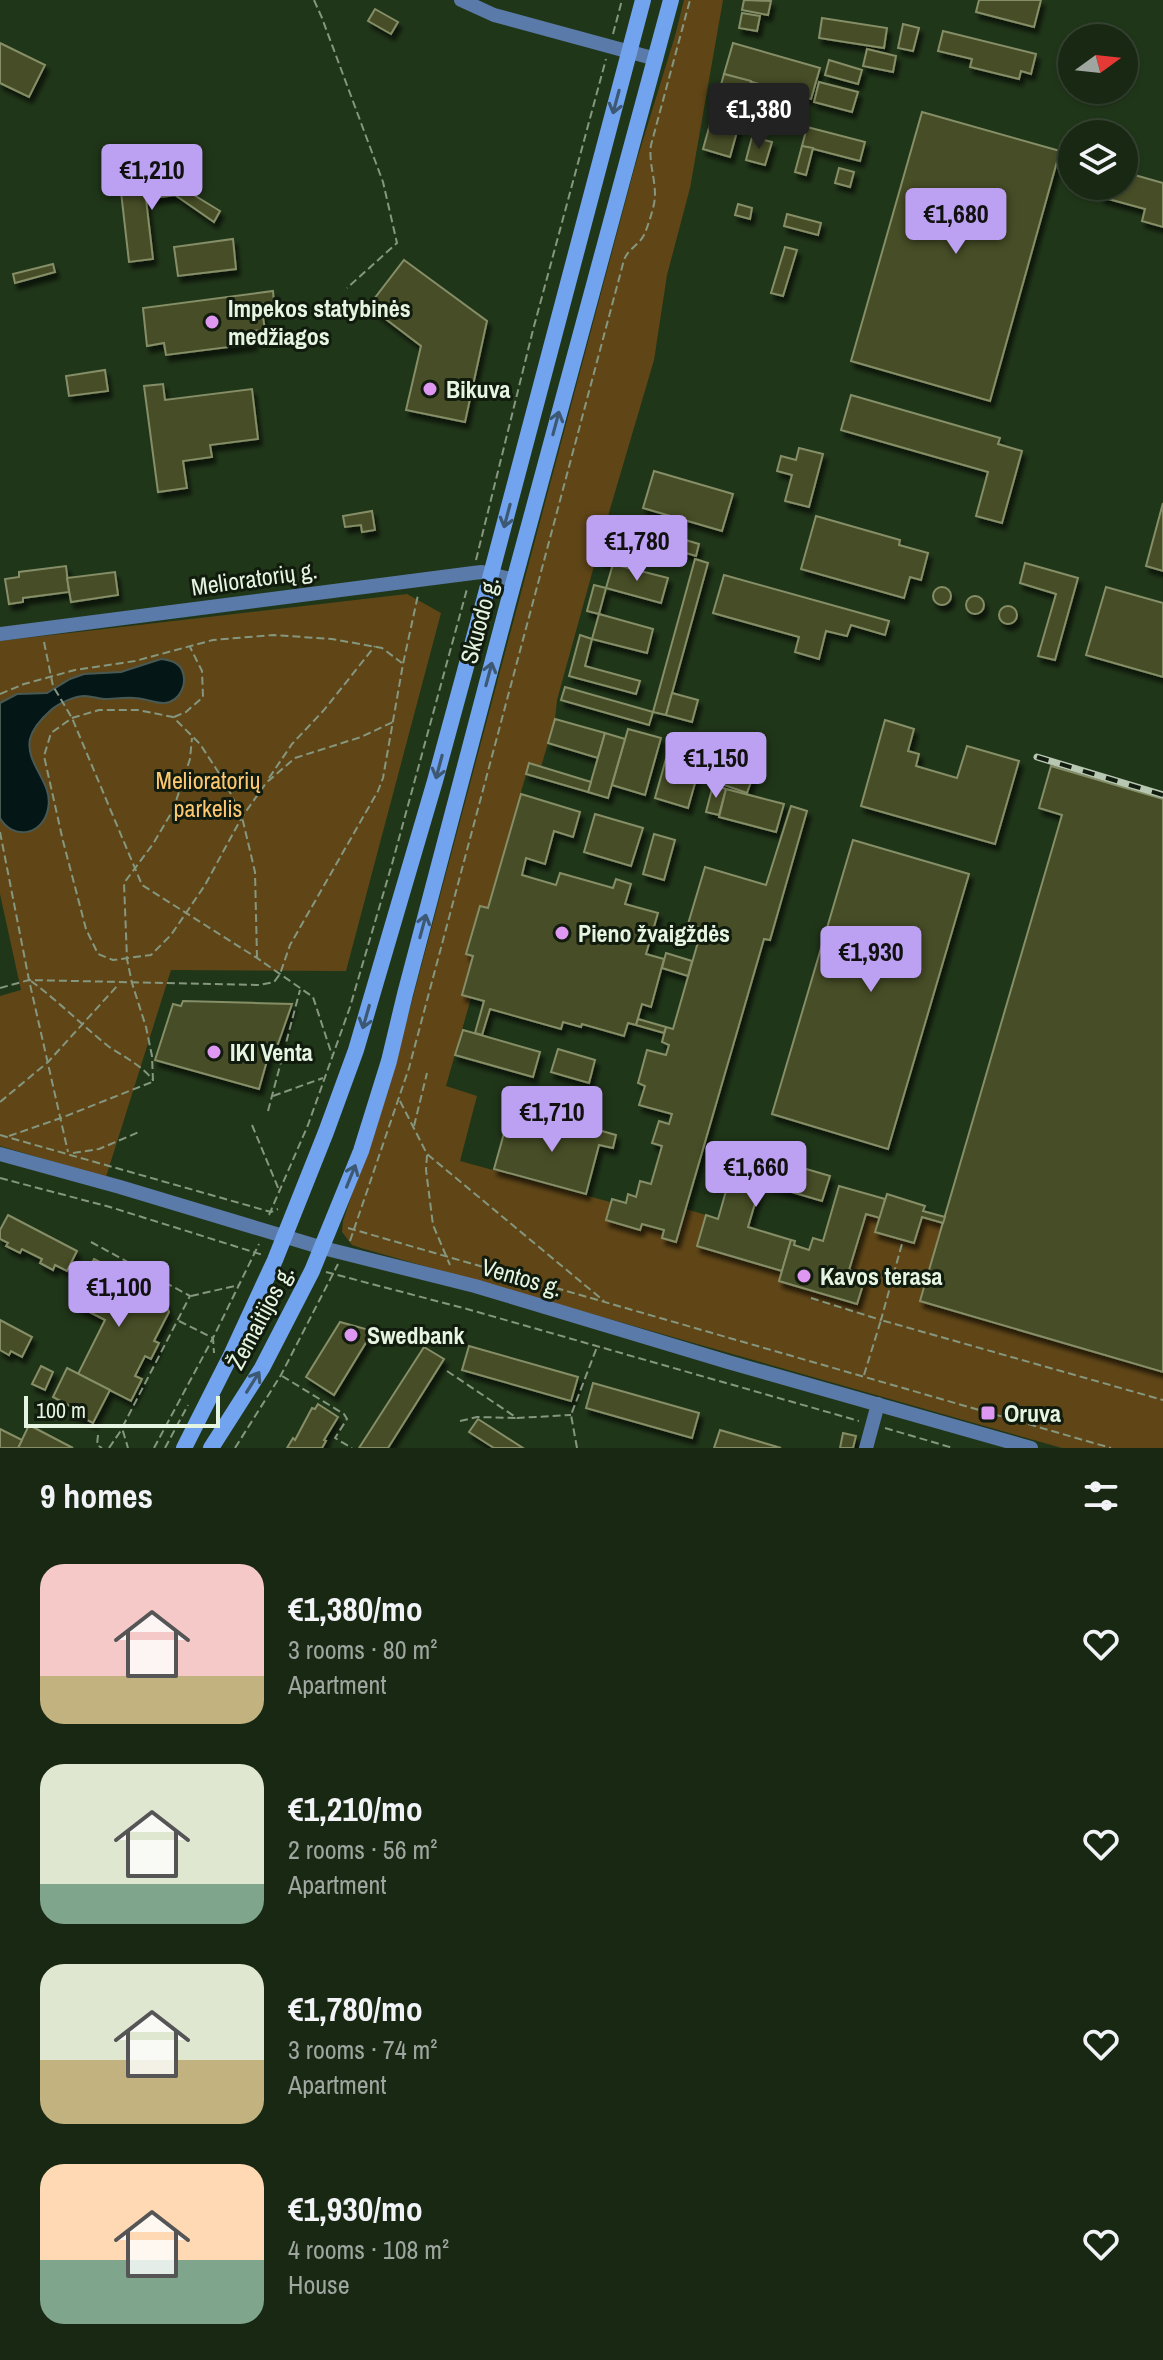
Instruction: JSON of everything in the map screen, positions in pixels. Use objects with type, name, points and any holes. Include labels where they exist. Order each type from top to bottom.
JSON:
[{"type":"main road","name":"Skuodo g.","points":[[284,1237],[350,1068],[435,781],[643,0]]},
{"type":"main road","name":"Skuodo g.","points":[[323,1248],[361,1151],[384,1080],[514,580],[671,0]]},
{"type":"main road","name":"Žemaitijos g.","points":[[184,1448],[232,1353],[284,1237]]},
{"type":"main road","name":"Žemaitijos g.","points":[[211,1448],[262,1368],[323,1248]]},
{"type":"street","points":[[461,0],[494,15],[656,59]]},
{"type":"street","name":"Melioratorių g.","points":[[0,634],[422,578],[473,573],[514,580]]},
{"type":"street","name":"Ventos g.","points":[[0,1154],[323,1248],[454,1280],[1031,1448]]},
{"type":"street","points":[[866,1448],[878,1404]]},
{"type":"path","points":[[314,0],[383,182],[397,243],[347,288]]},
{"type":"path","points":[[154,1448],[256,1251],[308,1125],[350,1007],[473,573],[533,330],[622,0]]},
{"type":"path","points":[[235,1448],[281,1375],[355,1230],[403,1087],[624,260],[627,252],[643,236],[654,203],[651,145],[690,0]]},
{"type":"path","points":[[0,988],[29,980],[259,985],[274,982],[290,945],[383,778],[422,578]]},
{"type":"path","points":[[42,628],[53,686],[72,718],[142,885],[313,997],[331,1058],[350,1068]]},
{"type":"path","points":[[0,694],[75,670],[135,661],[213,640],[273,635],[375,646],[403,664]]},
{"type":"path","points":[[190,647],[202,671],[203,697],[186,712],[173,717],[138,710],[99,710],[72,718],[51,733],[44,756],[86,929],[98,954],[113,960],[151,955],[171,935],[205,885],[242,817],[292,744],[324,710],[375,646]]},
{"type":"path","points":[[173,717],[193,737],[226,784],[242,817],[255,872],[257,958]]},
{"type":"path","points":[[266,783],[295,758],[361,737],[393,722]]},
{"type":"path","points":[[153,1081],[146,1027],[127,959],[124,883],[173,810],[190,759],[193,737]]},
{"type":"path","points":[[0,832],[29,980],[69,1153]]},
{"type":"path","points":[[29,980],[111,1048],[144,1069],[153,1081]]},
{"type":"path","points":[[0,1102],[48,1062],[120,983]]},
{"type":"path","points":[[268,1111],[300,988]]},
{"type":"path","points":[[414,1128],[427,1073]]},
{"type":"path","points":[[273,1096],[325,1078]]},
{"type":"path","points":[[384,1080],[403,1087]]},
{"type":"path","points":[[7,1137],[153,1081]]},
{"type":"path","points":[[399,1099],[427,1154],[605,1302]]},
{"type":"path","points":[[252,1125],[280,1191]]},
{"type":"path","points":[[69,1153],[99,1149],[139,1132]]},
{"type":"path","points":[[0,1135],[271,1212],[285,1206],[295,1211]]},
{"type":"path","points":[[427,1154],[433,1225],[448,1257],[454,1280]]},
{"type":"path","points":[[0,1178],[110,1207],[256,1251],[275,1260]]},
{"type":"path","points":[[332,1224],[1111,1448]]},
{"type":"path","points":[[864,1376],[903,1240]]},
{"type":"path","points":[[91,1242],[190,1296],[239,1285]]},
{"type":"path","points":[[312,1271],[334,1273],[953,1448]]},
{"type":"path","points":[[109,1448],[190,1296]]},
{"type":"path","points":[[811,1298],[1163,1400]]},
{"type":"path","points":[[178,1320],[213,1338],[213,1358]]},
{"type":"path","points":[[577,1448],[571,1415],[597,1347]]},
{"type":"path","points":[[447,1371],[517,1418]]},
{"type":"path","points":[[281,1375],[344,1414],[347,1419],[335,1438],[352,1448]]},
{"type":"path","points":[[165,1448],[193,1396]]},
{"type":"path","points":[[460,1421],[477,1417],[571,1415]]},
{"type":"path","points":[[122,1428],[128,1448]]},
{"type":"path","points":[[98,1435],[97,1445],[102,1448]]},
{"type":"green space","points":[[684,0],[723,0],[690,188],[667,275],[654,360],[605,526],[541,767],[529,764],[488,908],[480,907],[466,953],[473,956],[462,994],[471,998],[446,1086],[477,1096],[460,1161],[610,1202],[606,1220],[652,1227],[676,1242],[686,1209],[706,1215],[782,1271],[780,1281],[857,1304],[866,1275],[849,1270],[866,1214],[880,1218],[876,1232],[914,1243],[922,1217],[943,1223],[921,1301],[1163,1372],[1163,1448],[1062,1448],[361,1248],[352,1245],[342,1232],[393,1072],[635,166]]},
{"type":"green space","name":"Melioratorių parkelis","points":[[407,594],[441,613],[346,971],[171,970],[106,1177],[0,1146],[0,996],[21,990],[0,894],[0,641]]},
{"type":"shaded area","points":[[161,659],[176,663],[184,675],[181,691],[170,702],[81,696],[58,705],[41,720],[31,735],[30,748],[49,799],[45,818],[40,825],[27,832],[12,830],[6,825],[0,818],[0,703],[17,694],[47,693],[84,674],[121,672]]},
{"type":"building","points":[[744,0],[771,1],[768,15],[742,10]]},
{"type":"building","points":[[979,0],[1041,0],[1034,27],[976,12]]},
{"type":"building","points":[[375,9],[398,22],[391,34],[368,21]]},
{"type":"building","points":[[742,13],[760,16],[757,31],[739,28]]},
{"type":"building","points":[[822,18],[887,28],[884,48],[819,38]]},
{"type":"building","points":[[903,24],[919,28],[913,51],[898,48]]},
{"type":"building","points":[[943,31],[1036,54],[1031,74],[1021,71],[1019,79],[970,67],[972,59],[938,51]]},
{"type":"building","points":[[0,43],[45,65],[29,97],[0,83]]},
{"type":"building","points":[[733,43],[820,68],[811,99],[724,74]]},
{"type":"building","points":[[867,49],[896,56],[893,72],[863,66]]},
{"type":"building","points":[[829,60],[862,70],[858,84],[825,75]]},
{"type":"building","points":[[724,74],[751,81],[730,157],[703,149]]},
{"type":"building","points":[[819,82],[858,92],[852,112],[814,102]]},
{"type":"building","points":[[750,93],[803,108],[799,121],[764,111],[761,124],[743,120]]},
{"type":"building","points":[[922,112],[1058,150],[990,401],[851,361]]},
{"type":"building","points":[[807,127],[865,142],[860,161],[802,146]]},
{"type":"building","points":[[752,137],[772,142],[765,165],[746,160]]},
{"type":"building","points":[[802,146],[813,148],[806,175],[795,172]]},
{"type":"building","points":[[839,168],[854,172],[850,187],[835,183]]},
{"type":"building","points":[[1138,176],[1163,183],[1163,227],[1142,221],[1145,209],[1112,200],[1138,200]]},
{"type":"building","points":[[166,178],[220,211],[214,222],[175,195],[146,199],[153,259],[129,262],[120,183]]},
{"type":"building","points":[[738,204],[752,208],[750,219],[735,215]]},
{"type":"building","points":[[787,214],[821,223],[818,235],[784,226]]},
{"type":"building","points":[[233,239],[236,269],[178,276],[174,247]]},
{"type":"building","points":[[785,247],[797,250],[783,296],[771,293]]},
{"type":"building","points":[[404,260],[487,321],[465,422],[406,410],[421,346],[375,311],[379,303],[374,299]]},
{"type":"building","points":[[53,264],[55,272],[15,283],[13,274]]},
{"type":"building","points":[[273,291],[274,303],[261,304],[265,330],[252,331],[253,344],[166,355],[164,343],[147,346],[143,308]]},
{"type":"building","points":[[105,370],[108,391],[69,396],[66,376]]},
{"type":"building","points":[[163,384],[165,400],[252,389],[258,439],[210,445],[212,457],[183,461],[187,488],[158,492],[144,386]]},
{"type":"building","points":[[851,395],[1000,438],[998,444],[1022,451],[1002,523],[976,516],[988,472],[841,430]]},
{"type":"building","points":[[799,448],[823,454],[809,507],[785,501],[792,475],[777,471],[781,456],[796,460]]},
{"type":"building","points":[[654,471],[733,494],[722,531],[643,508]]},
{"type":"building","points":[[1163,503],[1163,571],[1146,566]]},
{"type":"building","points":[[372,511],[375,530],[362,532],[361,525],[345,527],[343,516]]},
{"type":"building","points":[[816,516],[900,540],[899,545],[928,553],[921,580],[910,577],[904,598],[801,569]]},
{"type":"building","points":[[625,522],[699,544],[696,556],[622,534]]},
{"type":"building","points":[[610,531],[622,534],[613,564],[601,560]]},
{"type":"building","points":[[695,559],[708,563],[666,715],[653,712]]},
{"type":"building","points":[[1025,563],[1078,578],[1055,660],[1038,656],[1056,594],[1020,583]]},
{"type":"building","points":[[613,564],[668,578],[661,603],[606,588]]},
{"type":"building","points":[[66,566],[69,592],[23,598],[23,602],[9,604],[5,579],[19,577],[19,572]]},
{"type":"building","points":[[115,572],[118,595],[71,602],[67,578]]},
{"type":"building","points":[[724,575],[889,621],[885,635],[851,625],[847,636],[826,631],[819,659],[795,652],[799,637],[713,613]]},
{"type":"building","points":[[594,585],[606,588],[599,614],[587,611]]},
{"type":"building","points":[[942,587],[951,596],[942,605],[933,596]]},
{"type":"building","points":[[1106,587],[1163,603],[1163,677],[1086,655]]},
{"type":"building","points":[[975,596],[984,605],[975,614],[966,605]]},
{"type":"building","points":[[1008,606],[1017,615],[1008,624],[999,615]]},
{"type":"building","points":[[599,614],[653,629],[647,653],[592,639]]},
{"type":"building","points":[[580,635],[592,639],[585,666],[640,681],[636,694],[569,676]]},
{"type":"building","points":[[565,687],[653,712],[649,725],[561,700]]},
{"type":"building","points":[[672,693],[698,700],[692,722],[666,715]]},
{"type":"building","points":[[555,719],[605,733],[598,758],[548,743]]},
{"type":"building","points":[[885,720],[914,729],[908,751],[919,754],[916,766],[957,778],[967,746],[1019,761],[995,844],[861,806]]},
{"type":"building","points":[[628,729],[661,738],[645,795],[612,785]]},
{"type":"building","points":[[605,733],[625,739],[608,798],[588,792]]},
{"type":"building","points":[[671,741],[704,751],[688,808],[655,798]]},
{"type":"building","points":[[749,752],[760,756],[747,793],[707,779],[715,756],[744,766]]},
{"type":"building","points":[[529,763],[591,782],[588,792],[526,774]]},
{"type":"building","points":[[1051,766],[1163,799],[1163,1372],[920,1301],[1062,815],[1039,808]]},
{"type":"building","points":[[713,785],[726,789],[719,815],[706,812]]},
{"type":"building","points":[[726,789],[784,804],[776,832],[719,817]]},
{"type":"building","name":"Pieno žvaigždės","points":[[521,794],[580,812],[573,837],[554,831],[545,864],[526,858],[522,875],[556,885],[560,873],[613,888],[616,879],[631,884],[625,904],[658,913],[646,954],[664,959],[651,1007],[642,1004],[636,1025],[628,1023],[624,1036],[582,1024],[581,1027],[563,1022],[561,1029],[490,1009],[482,1035],[475,1033],[484,1001],[462,995],[473,956],[466,954],[480,906],[488,908]]},
{"type":"building","points":[[791,806],[807,811],[770,940],[764,939],[676,1242],[662,1238],[664,1230],[642,1224],[640,1230],[606,1220],[612,1199],[626,1203],[628,1194],[636,1197],[640,1181],[651,1184],[662,1146],[652,1143],[659,1121],[669,1124],[672,1114],[639,1105],[645,1086],[638,1083],[647,1050],[666,1055],[669,1045],[662,1042],[666,1027],[673,1029],[702,928],[688,924],[705,867],[766,885]]},
{"type":"building","points":[[595,814],[643,828],[631,866],[584,852]]},
{"type":"building","points":[[654,834],[675,840],[664,880],[643,874]]},
{"type":"building","points":[[853,840],[969,874],[888,1149],[772,1114]]},
{"type":"building","points":[[666,953],[692,961],[688,976],[662,968]]},
{"type":"building","name":"IKI Venta","points":[[183,1001],[292,1004],[278,1044],[272,1043],[259,1089],[155,1060],[173,1004],[181,1006]]},
{"type":"building","points":[[638,1019],[666,1027],[664,1033],[636,1025]]},
{"type":"building","points":[[463,1030],[540,1052],[533,1077],[455,1055]]},
{"type":"building","points":[[558,1049],[595,1060],[589,1083],[551,1072]]},
{"type":"building","points":[[508,1119],[559,1134],[563,1120],[616,1135],[613,1148],[599,1145],[586,1194],[494,1169]]},
{"type":"building","points":[[738,1149],[830,1176],[822,1201],[761,1183],[748,1227],[791,1240],[782,1271],[697,1246],[706,1215],[718,1219]]},
{"type":"building","points":[[839,1186],[885,1199],[880,1218],[866,1214],[849,1270],[866,1275],[857,1304],[779,1281],[791,1240],[795,1241],[794,1245],[809,1250],[813,1238],[823,1241]]},
{"type":"building","points":[[887,1194],[925,1206],[923,1211],[945,1217],[943,1223],[922,1217],[914,1243],[875,1232]]},
{"type":"building","points":[[8,1215],[77,1251],[67,1271],[55,1265],[53,1270],[40,1263],[42,1259],[22,1249],[20,1253],[6,1246],[8,1243],[0,1239],[0,1230]]},
{"type":"building","points":[[94,1259],[129,1277],[130,1286],[165,1303],[169,1312],[154,1341],[159,1343],[151,1359],[145,1356],[135,1376],[142,1379],[131,1401],[78,1374],[105,1320],[72,1303]]},
{"type":"building","points":[[0,1320],[32,1337],[22,1357],[0,1350]]},
{"type":"building","points":[[340,1322],[373,1331],[334,1395],[306,1377]]},
{"type":"building","points":[[469,1346],[578,1377],[571,1401],[462,1370]]},
{"type":"building","points":[[424,1347],[444,1359],[388,1448],[359,1448]]},
{"type":"building","points":[[41,1366],[53,1372],[45,1390],[32,1384]]},
{"type":"building","points":[[67,1368],[110,1390],[93,1423],[71,1412],[74,1408],[53,1397]]},
{"type":"building","points":[[593,1383],[699,1413],[692,1438],[586,1408]]},
{"type":"building","points":[[318,1404],[338,1417],[322,1448],[287,1448],[293,1438],[295,1440],[312,1408],[315,1409]]},
{"type":"building","points":[[478,1419],[523,1448],[494,1448],[469,1432]]},
{"type":"building","points":[[29,1425],[73,1448],[18,1448]]},
{"type":"building","points":[[0,1429],[22,1440],[18,1448],[0,1448]]},
{"type":"building","points":[[720,1430],[781,1448],[714,1448]]},
{"type":"building","points":[[843,1433],[856,1436],[853,1448],[840,1448]]},
{"type":"railway","points":[[1037,757],[1163,795]]},
{"type":"place","name":"Impekos statybinės medžiagos","points":[[212,322]]},
{"type":"place","name":"Bikuva","points":[[430,389]]},
{"type":"place","name":"Pieno žvaigždės","points":[[562,933]]},
{"type":"place","name":"IKI Venta","points":[[214,1052]]},
{"type":"place","name":"Kavos terasa","points":[[804,1276]]},
{"type":"place","name":"Swedbank","points":[[351,1335]]},
{"type":"place","name":"Oruva","points":[[988,1413]]}]
